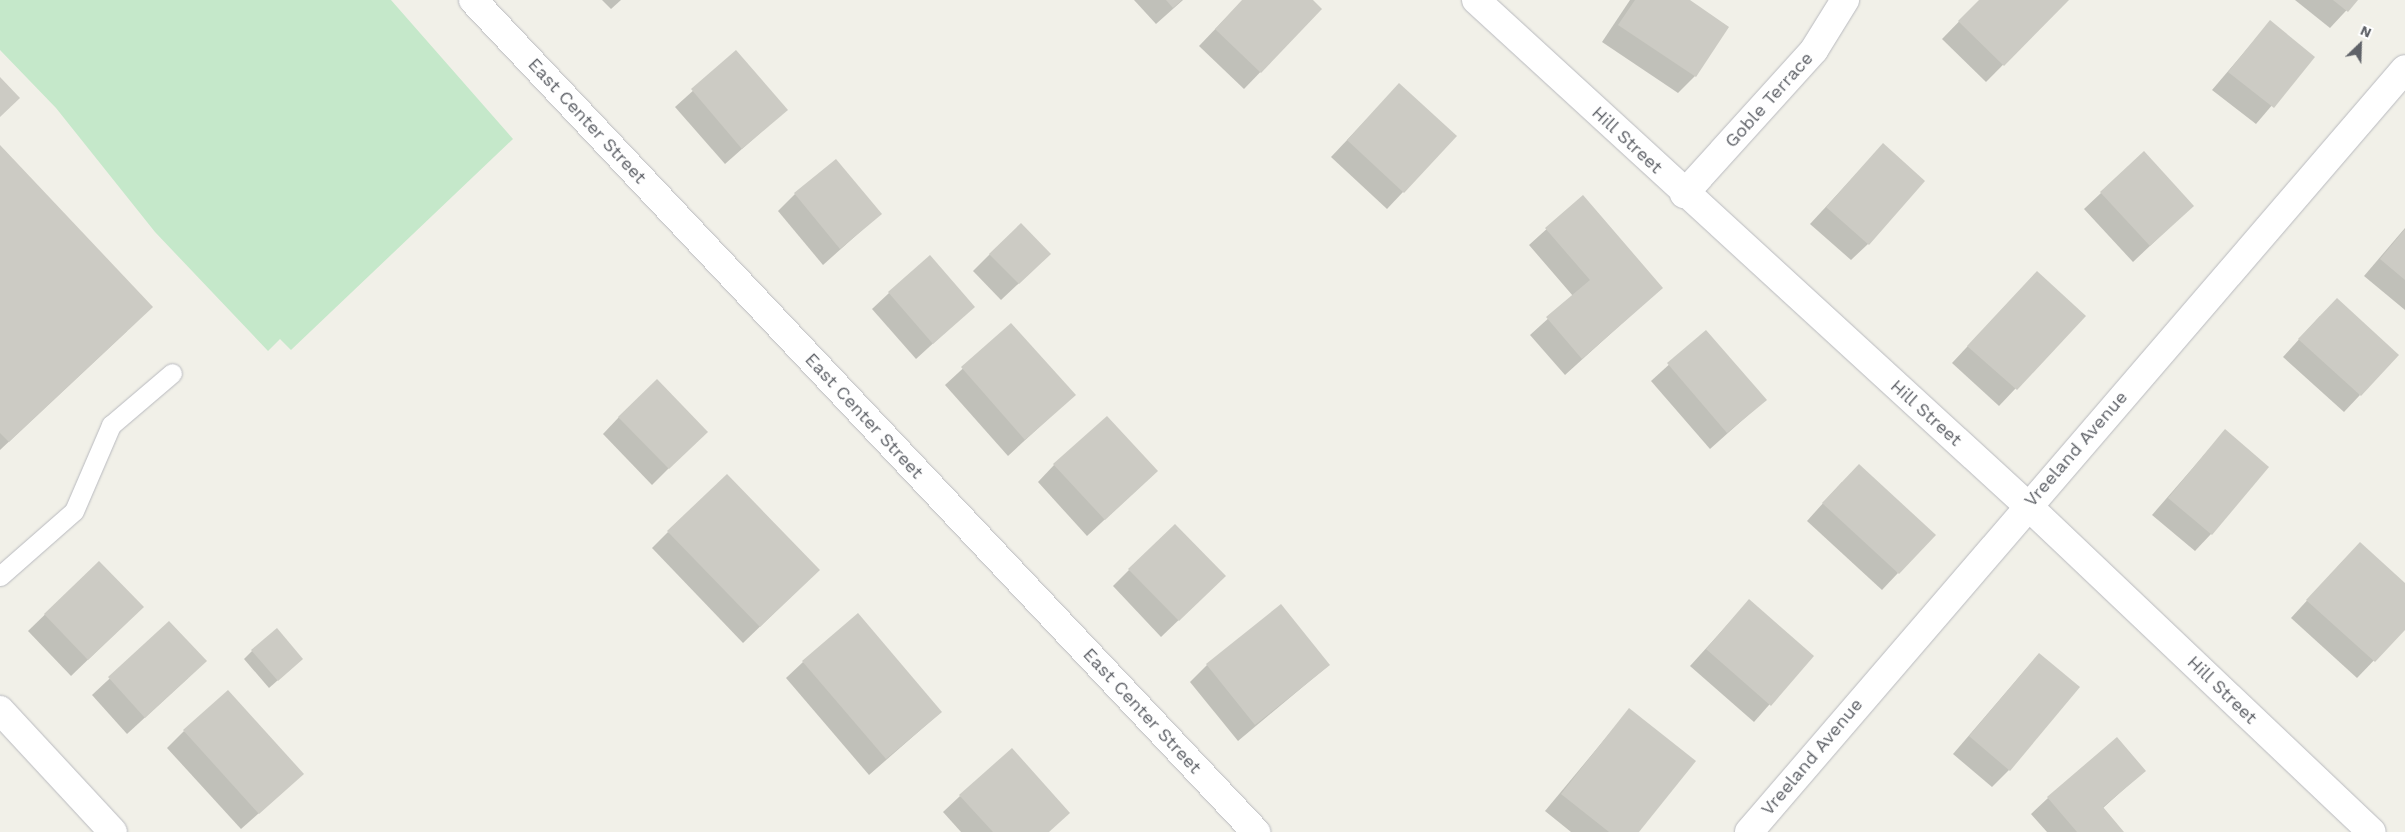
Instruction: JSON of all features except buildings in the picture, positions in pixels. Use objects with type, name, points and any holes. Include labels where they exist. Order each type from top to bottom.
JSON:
[{"type":"street","name":"East Center Street","points":[[473,0],[1256,832]]},
{"type":"street","name":"Hill Street","points":[[1476,0],[1684,194],[2028,505],[2371,832]]},
{"type":"street","name":"Goble Terrace","points":[[1684,194],[1814,50],[1845,0]]},
{"type":"street","name":"Vreeland Avenue","points":[[1748,832],[2405,69]]},
{"type":"street","points":[[0,710],[113,832]]},
{"type":"lane","points":[[0,576],[74,511],[111,425],[172,373]]},
{"type":"green space","points":[[0,0],[391,0],[513,139],[291,350],[280,339],[268,351],[155,232],[56,108],[0,50]]}]
